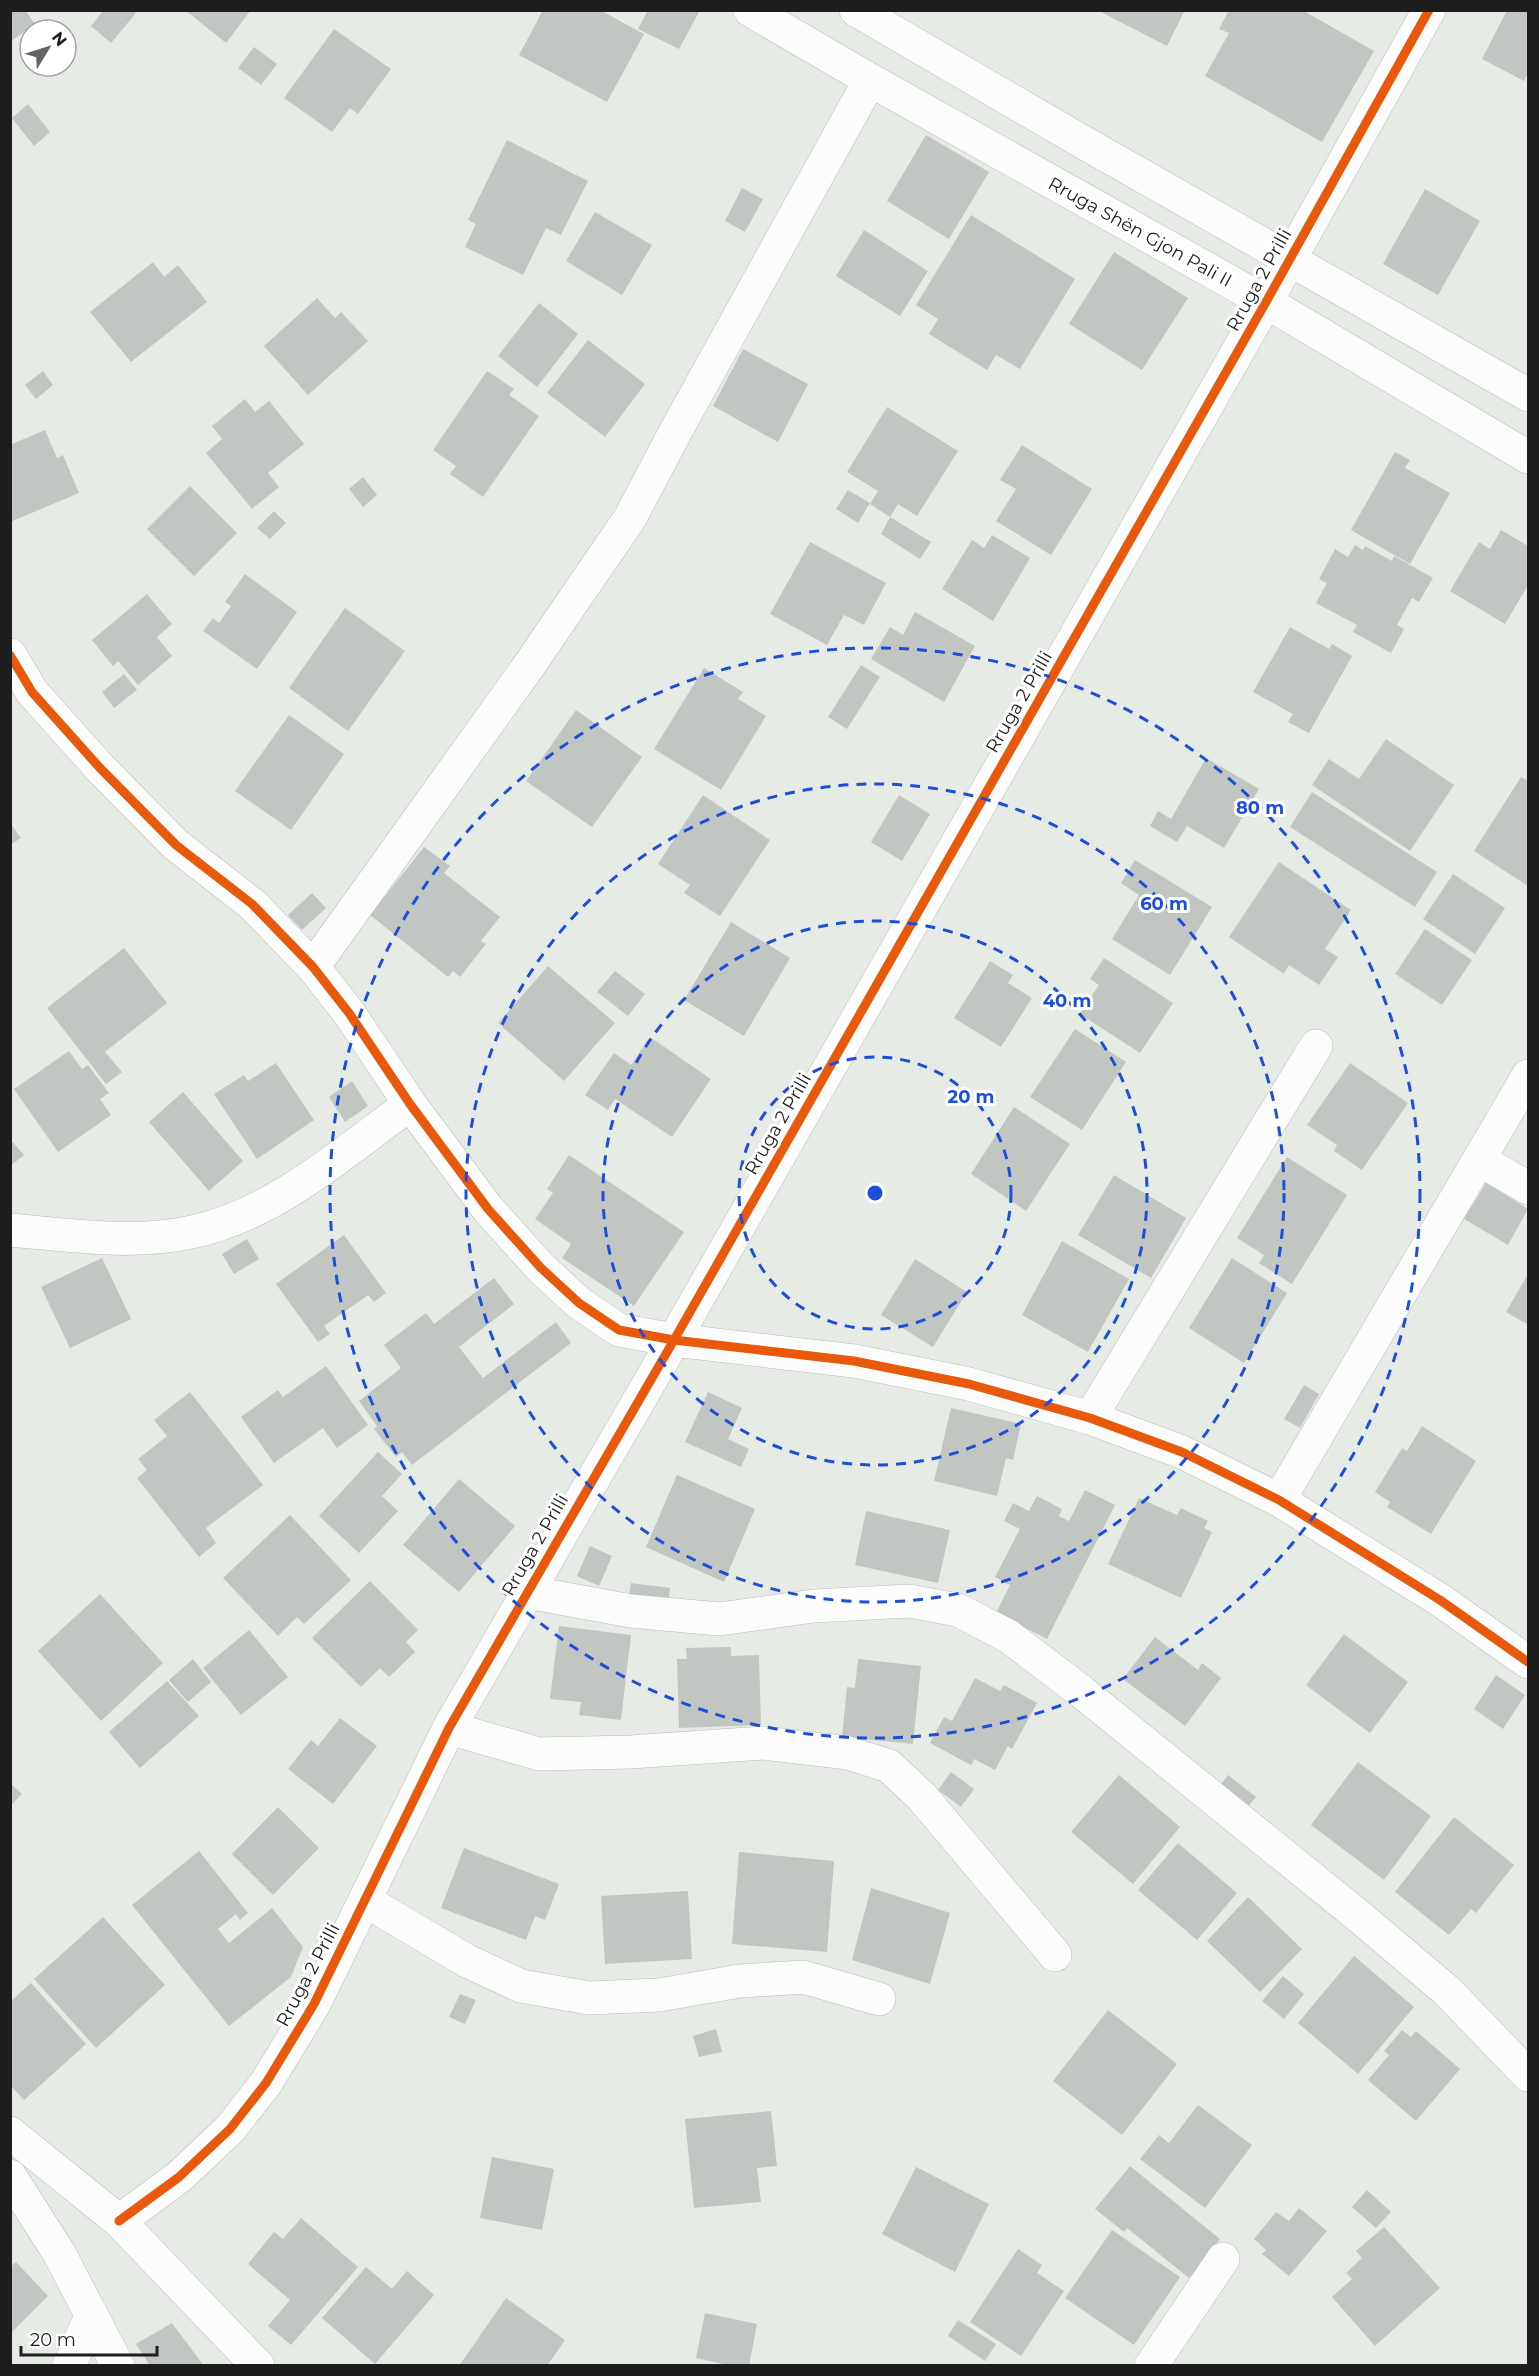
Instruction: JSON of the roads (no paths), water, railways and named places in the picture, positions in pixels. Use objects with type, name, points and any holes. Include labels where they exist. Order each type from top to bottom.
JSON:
[{"type":"street","name":"Rruga Shën Gjon Pali II","points":[[750,10],[870,80],[1266,302],[1528,457]]},
{"type":"street","points":[[856,10],[1081,141],[1528,395]]},
{"type":"street","name":"Rruga 2 Prilli","points":[[119,2222],[179,2177],[230,2129],[266,2083],[314,2004],[449,1728],[674,1340],[1266,302],[1429,10]]},
{"type":"street","points":[[313,967],[528,667],[630,518],[870,80]]},
{"type":"street","points":[[10,655],[32,692],[108,776],[176,846],[252,904],[313,967],[349,1013],[410,1104],[488,1209],[541,1268],[579,1303],[619,1330],[674,1340],[854,1361],[969,1384],[1090,1418],[1182,1452],[1279,1500],[1440,1600],[1528,1662]]},
{"type":"street","points":[[1090,1418],[1316,1046]]},
{"type":"street","points":[[1279,1500],[1528,1076]]},
{"type":"street","points":[[10,1230],[128,1239],[191,1232],[245,1215],[305,1180],[410,1104]]},
{"type":"street","points":[[1480,1160],[1528,1188]]},
{"type":"street","points":[[526,1592],[631,1611],[719,1620],[814,1605],[909,1601],[958,1610],[1008,1636],[1082,1692],[1361,1918],[1447,1991],[1528,2075]]},
{"type":"street","points":[[449,1728],[539,1754],[631,1752],[763,1743],[848,1753],[889,1766],[922,1797],[1055,1955]]},
{"type":"street","points":[[366,1901],[467,1961],[521,1986],[589,1998],[659,1995],[740,1981],[803,1977],[879,1999]]},
{"type":"street","points":[[10,2133],[119,2222],[258,2366]]},
{"type":"street","points":[[10,2176],[59,2253],[118,2366]]},
{"type":"street","points":[[1151,2366],[1223,2259]]},
{"type":"street","points":[[69,2366],[91,2316]]}]
